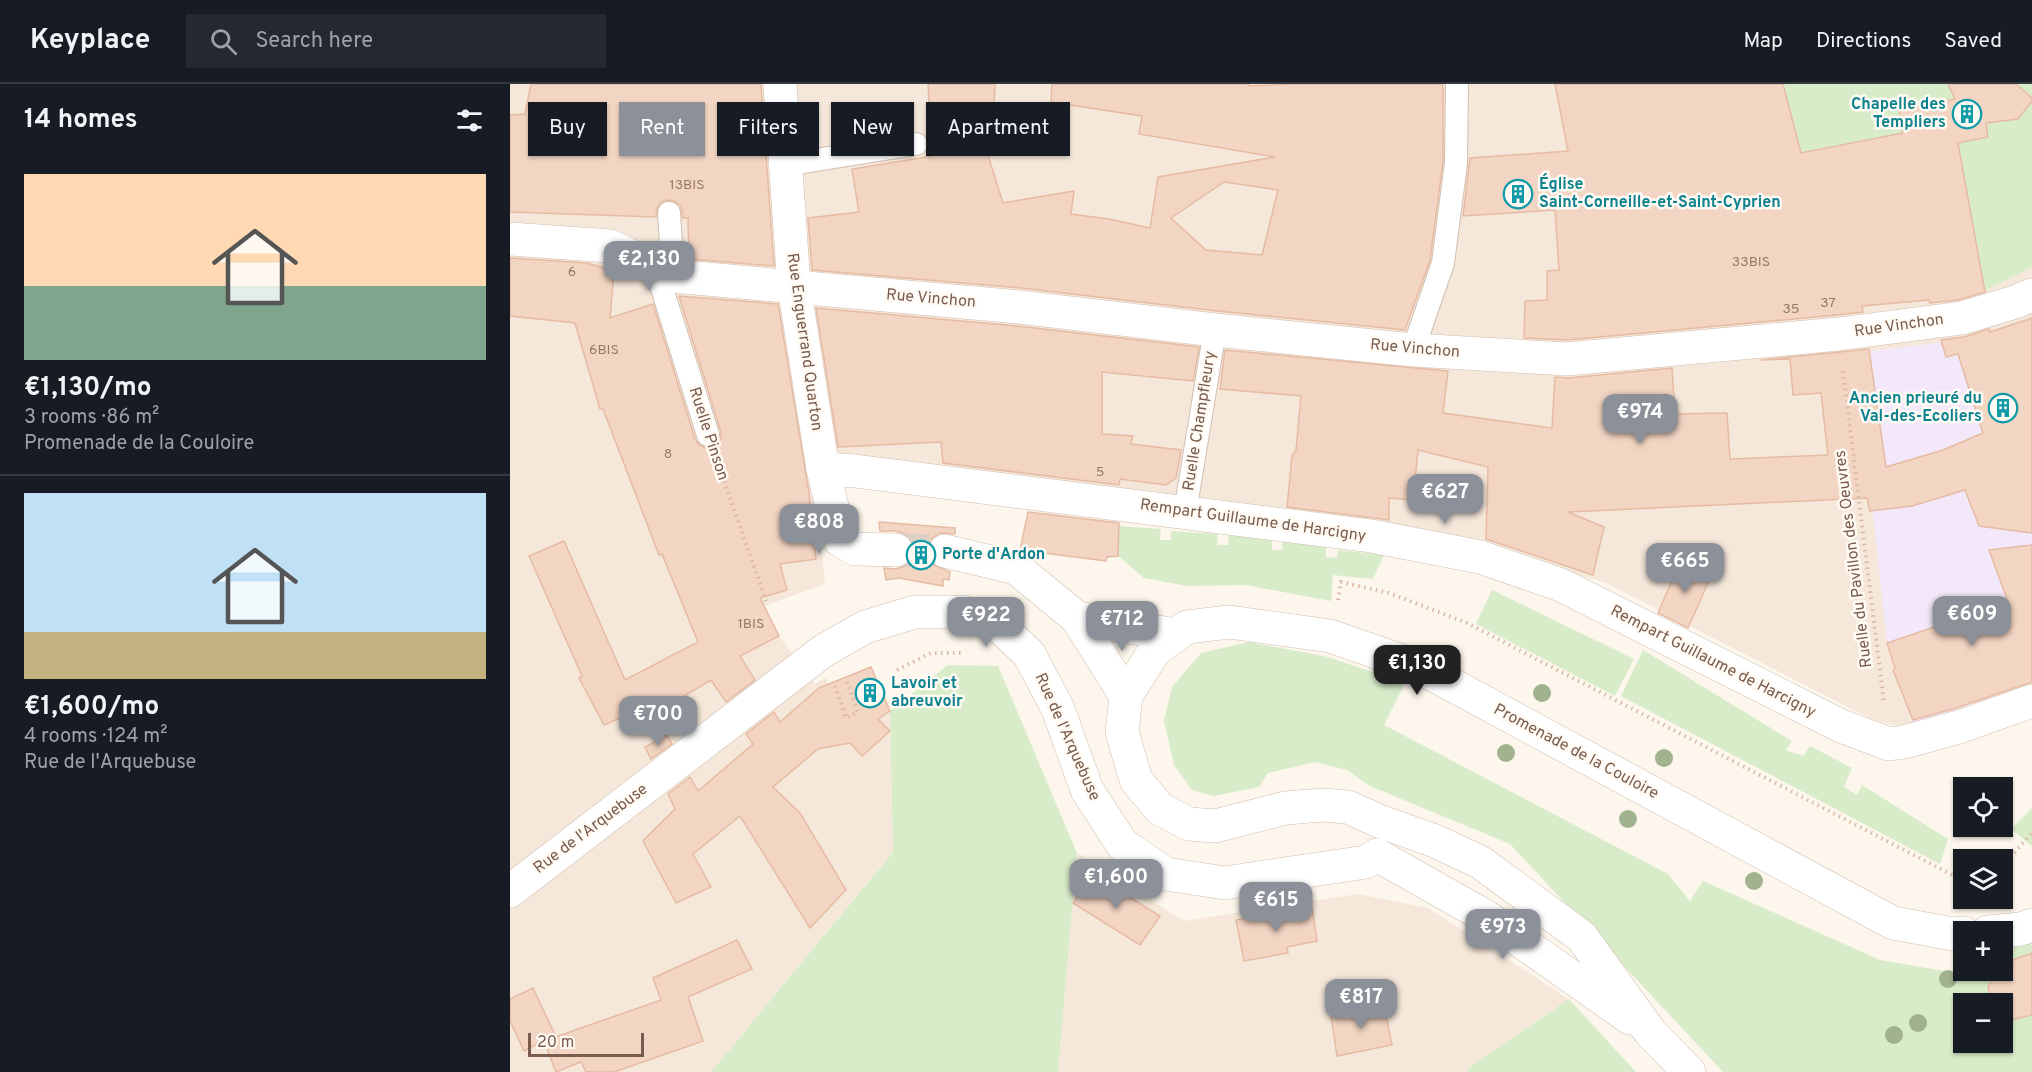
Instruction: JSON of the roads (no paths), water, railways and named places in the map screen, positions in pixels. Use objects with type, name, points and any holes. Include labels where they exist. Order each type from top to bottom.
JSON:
[{"type":"street","name":"Rue Enguerrand Quarton","points":[[780,84],[794,286],[823,470],[840,540],[855,549],[896,550]]},
{"type":"street","name":"Rue Vinchon","points":[[510,239],[610,246],[664,271],[794,286],[1019,307],[1413,350],[1567,359],[1839,334],[1962,318],[2032,295]]},
{"type":"street","name":"Rempart Guillaume de Harcigny","points":[[823,470],[855,471],[1185,512],[1371,537],[1480,557],[1561,585],[1840,726],[1889,744],[1959,727],[2032,701]]},
{"type":"street","points":[[945,551],[1016,568],[1077,618],[1126,696]]},
{"type":"street","name":"Rue de l'Arquebuse","points":[[510,891],[823,651],[865,627],[915,612],[962,612],[997,624],[1029,654],[1058,709],[1087,790],[1122,844],[1166,874],[1225,883],[1366,862],[1377,855]]},
{"type":"street","points":[[1077,618],[1175,635]]},
{"type":"street","name":"Promenade de la Couloire","points":[[1650,1032],[1582,937],[1480,862],[1435,841],[1348,807],[1322,805],[1286,808],[1215,825],[1189,824],[1160,809],[1136,780],[1122,732],[1126,696],[1155,650],[1187,627],[1229,622],[1330,636],[1419,668],[1893,923],[1953,934]]},
{"type":"street","points":[[1379,821],[1382,844],[1377,855],[1485,916],[1650,1032],[1689,1072]]},
{"type":"street","points":[[2013,930],[2032,925]]},
{"type":"lane","points":[[1413,350],[1443,263],[1456,163],[1457,84]]},
{"type":"lane","points":[[785,165],[916,144]]},
{"type":"lane","name":"Ruelle Pinson","points":[[669,213],[664,271],[708,435]]},
{"type":"lane","name":"Ruelle Champfleury","points":[[1185,512],[1215,330]]},
{"type":"tunnel","points":[[896,550],[945,551]]},
{"type":"place","name":"Chapelle des Templiers","points":[[1967,114]]},
{"type":"place","name":"Église Saint-Corneille-et-Saint-Cyprien","points":[[1518,194]]},
{"type":"place","name":"Ancien prieuré du Val-des-Ecoliers","points":[[2003,408]]},
{"type":"place","name":"Porte d'Ardon","points":[[921,555]]},
{"type":"place","name":"Lavoir et abreuvoir","points":[[870,693]]}]
